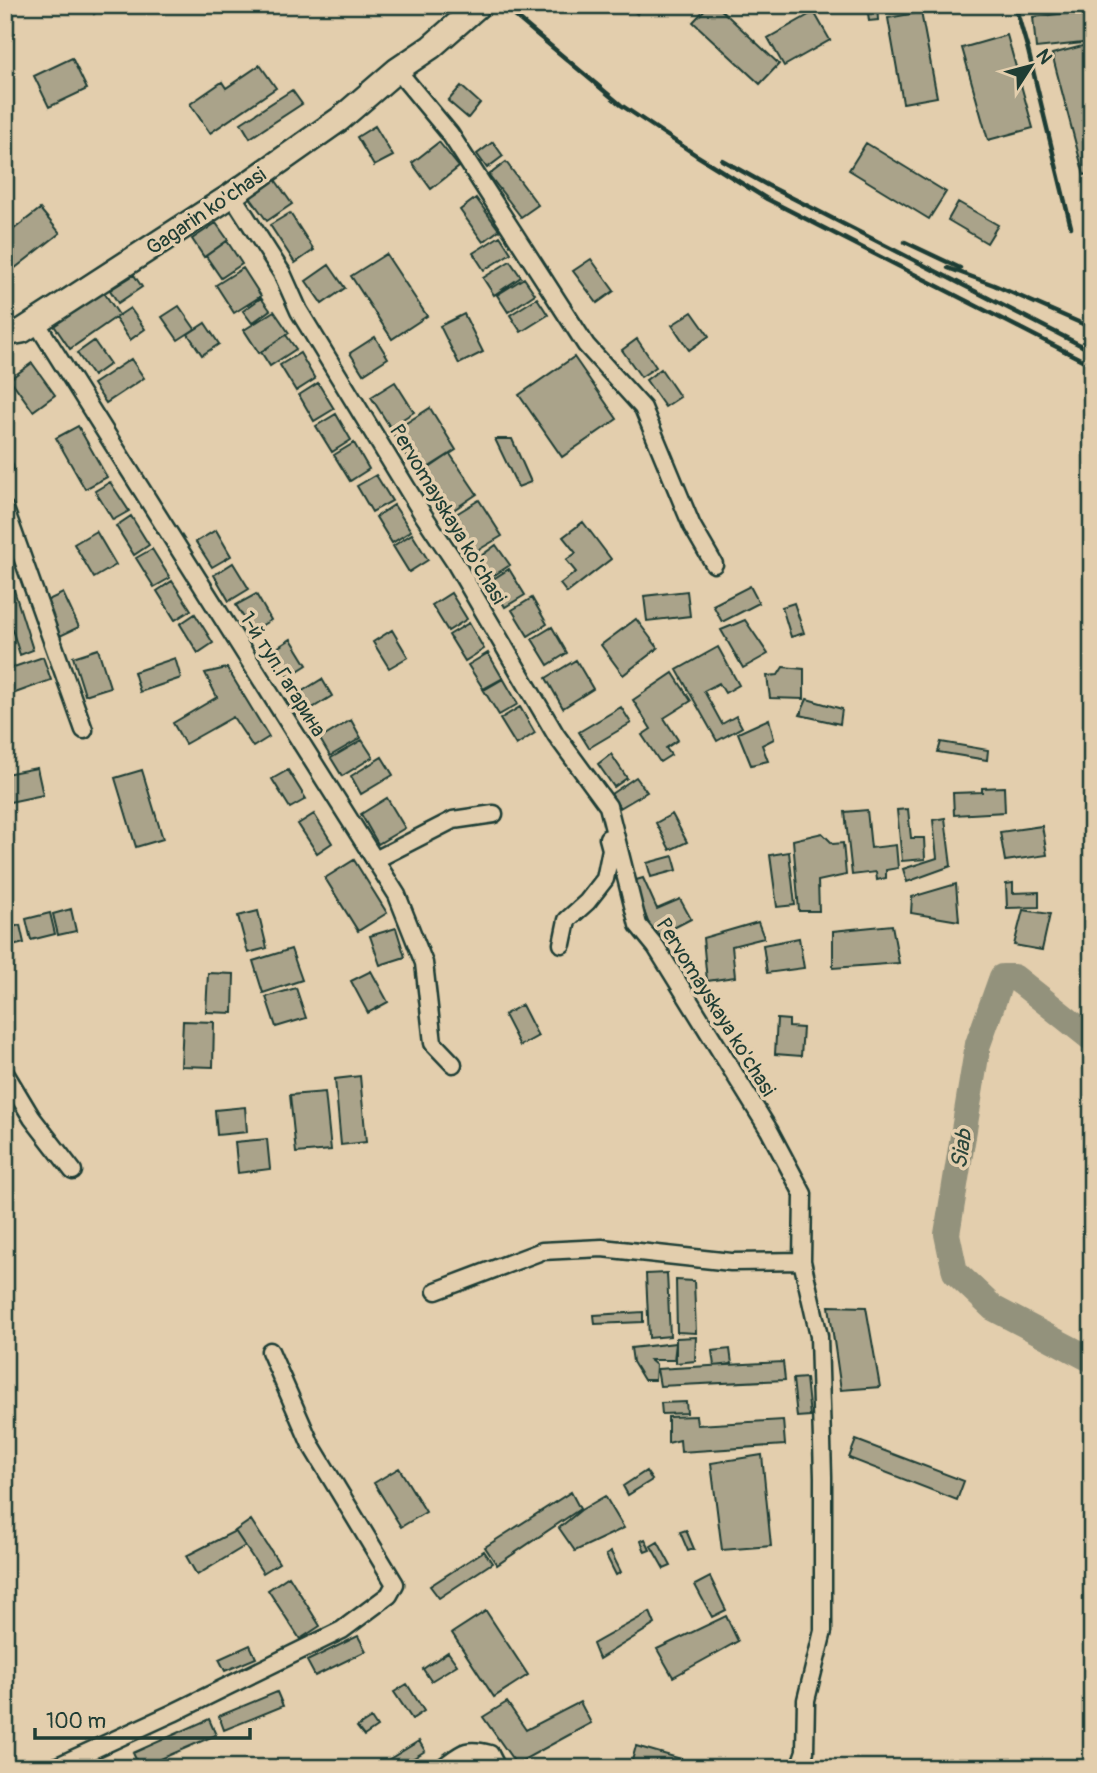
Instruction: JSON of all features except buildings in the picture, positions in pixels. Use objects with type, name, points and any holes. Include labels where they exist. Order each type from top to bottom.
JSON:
[{"type":"main road","name":"Gagarin ko'chasi","points":[[5,334],[22,331],[232,195],[340,119],[479,5]]},
{"type":"street","points":[[397,70],[450,134],[586,345],[643,408],[692,526],[714,564]]},
{"type":"street","name":"Pervomayskaya ko'chasi","points":[[232,195],[282,273],[299,311],[454,561],[556,735],[608,806],[638,925],[656,947],[769,1130],[803,1194],[802,1261],[819,1336],[823,1631],[806,1700],[805,1751],[799,1768]]},
{"type":"street","name":"1-й туп.Гагарина","points":[[36,322],[397,895],[424,963],[433,1043],[453,1064]]},
{"type":"street","points":[[5,509],[84,730]]},
{"type":"street","points":[[556,735],[602,810],[611,849],[605,879],[587,902],[567,920],[562,944]]},
{"type":"street","points":[[375,860],[453,820],[494,814]]},
{"type":"street","points":[[5,1073],[32,1118],[73,1171]]},
{"type":"street","points":[[436,1292],[542,1251],[602,1248],[731,1262],[802,1261]]},
{"type":"street","points":[[53,1768],[342,1630],[389,1595],[395,1584],[311,1445],[270,1351]]},
{"type":"street","points":[[442,1768],[474,1749],[490,1754],[497,1768]]},
{"type":"waterway","name":"Siab","points":[[1092,1039],[1014,977],[1002,977],[978,1044],[947,1234],[955,1272],[993,1308],[1092,1360]]},
{"type":"railway","points":[[502,5],[621,105],[767,199],[1092,365]]},
{"type":"railway","points":[[1015,5],[1071,227]]},
{"type":"railway","points":[[722,160],[1092,351]]},
{"type":"railway","points":[[905,242],[960,268]]},
{"type":"railway","points":[[948,268],[1092,328]]}]
